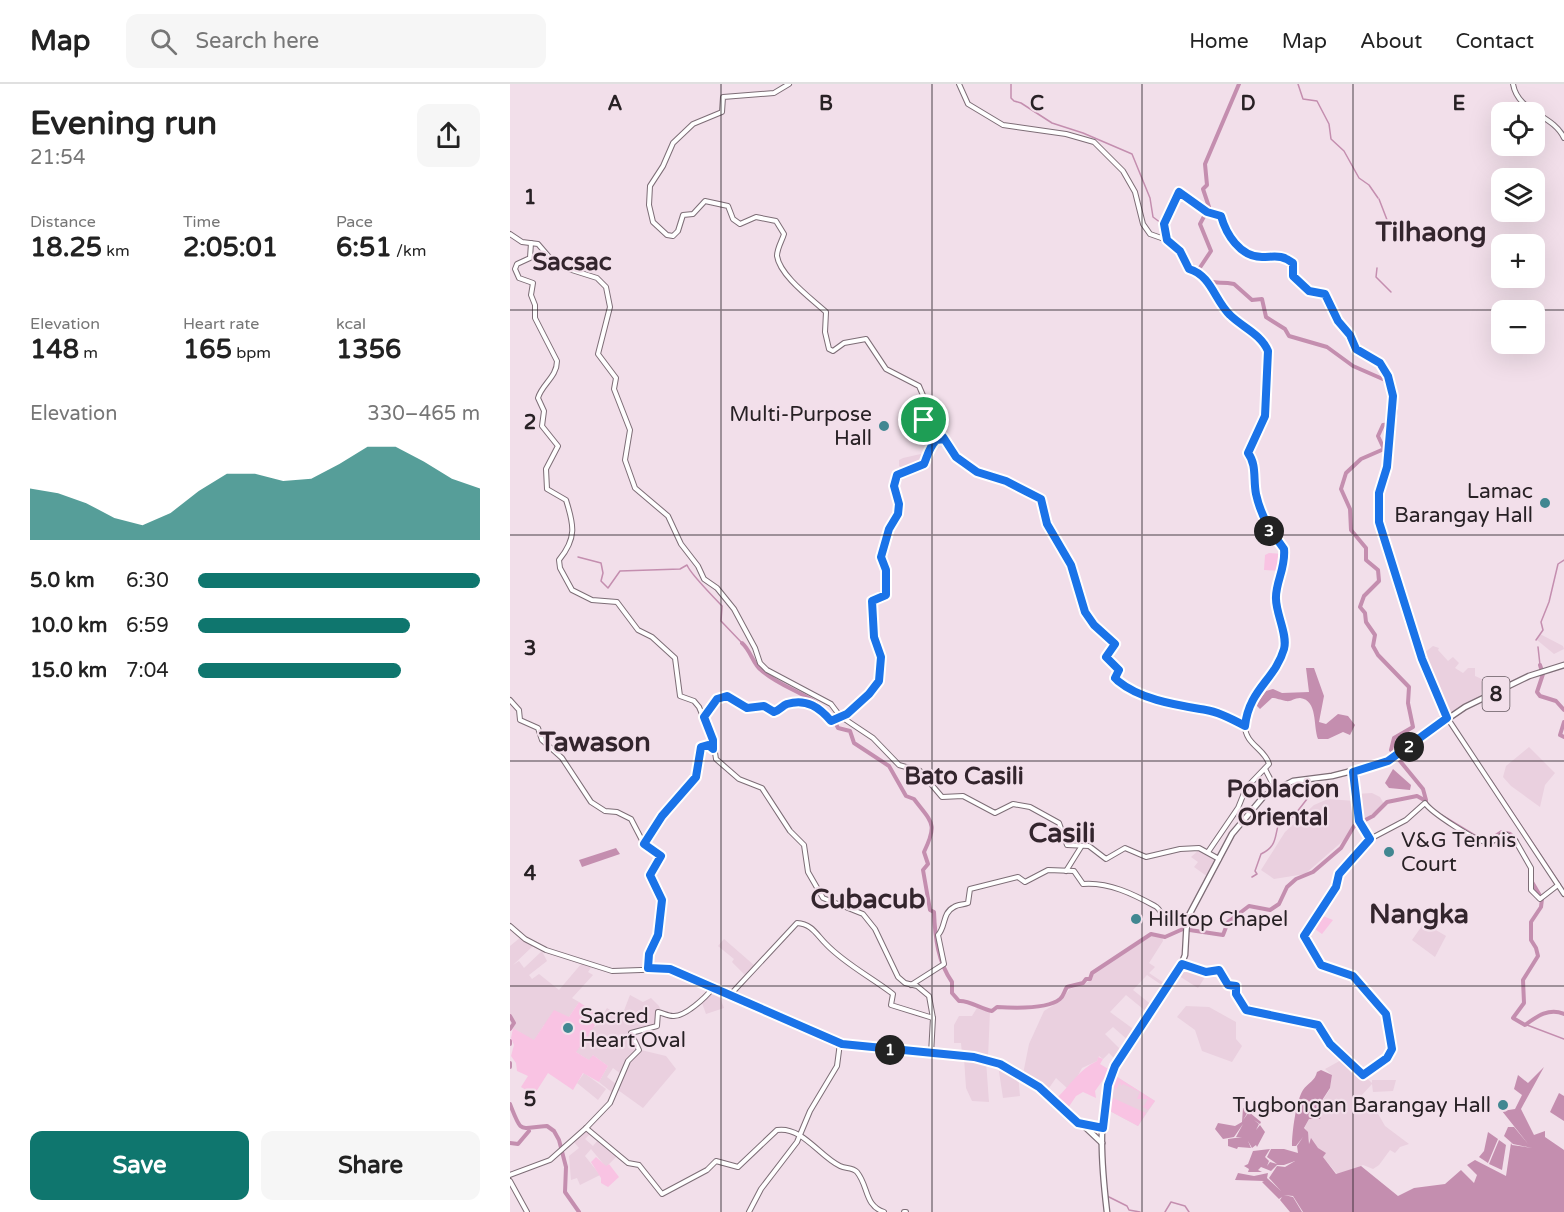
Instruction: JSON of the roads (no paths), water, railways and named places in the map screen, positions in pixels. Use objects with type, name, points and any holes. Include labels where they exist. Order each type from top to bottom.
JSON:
[{"type":"main road","name":"8","points":[[1107,1212],[1102,1143],[1108,1085],[1115,1066],[1182,964],[1187,926],[1235,830],[1254,807],[1276,789],[1295,782],[1378,767],[1396,757],[1448,718],[1542,672],[1564,665]]},
{"type":"main road","name":"8","points":[[1187,926],[1235,830]]},
{"type":"main road","points":[[1084,1126],[1102,1143]]},
{"type":"street","points":[[789,84],[774,93],[723,97],[723,112],[693,124],[673,143],[663,166],[650,186],[649,205],[652,218],[668,235],[672,236],[678,231],[683,215],[693,214],[705,201],[729,206],[733,219],[740,224],[756,217],[776,221],[784,234],[777,254],[779,263],[793,283],[826,312],[825,332],[829,349],[834,351],[844,343],[866,339],[886,369],[919,386],[925,400],[923,426],[927,431],[942,437],[956,457],[977,472],[1006,481],[1041,499],[1047,524],[1071,565],[1085,612],[1094,625],[1115,644],[1106,657],[1119,670],[1115,678],[1144,696],[1191,709],[1206,710],[1245,726]]},
{"type":"street","points":[[959,84],[968,104],[1003,125],[1066,134],[1094,142],[1127,177],[1135,192],[1144,227],[1153,236],[1167,240],[1180,251],[1189,269],[1198,273],[1211,286],[1228,314],[1268,348],[1264,420],[1248,453],[1255,464],[1257,496],[1269,530],[1284,549],[1282,575],[1276,597],[1285,645],[1271,675],[1254,694],[1248,708],[1245,726],[1249,740],[1269,761],[1265,769],[1246,788],[1238,808],[1208,852]]},
{"type":"street","points":[[1514,84],[1522,102],[1558,126],[1564,138]]},
{"type":"street","points":[[1167,240],[1166,218],[1179,192],[1206,211],[1221,216],[1226,232],[1237,245],[1252,255],[1267,257],[1280,255],[1294,265],[1293,276],[1309,291],[1325,294],[1338,321],[1350,335],[1356,349],[1375,359],[1384,369],[1392,399],[1388,455],[1379,493],[1379,522],[1422,659],[1448,718],[1564,894]]},
{"type":"street","points":[[510,234],[522,242],[538,244],[556,265],[597,278],[606,287],[610,307],[598,354],[616,378],[614,388],[630,430],[625,460],[637,491],[670,519],[681,544],[698,566],[702,577],[717,588],[734,609],[764,667],[830,703],[838,718]]},
{"type":"street","points":[[531,243],[530,258],[517,264],[515,269],[519,278],[533,283],[531,297],[535,304],[535,318],[557,362],[554,375],[540,390],[538,399],[544,411],[542,426],[558,446],[546,469],[547,489],[566,500],[573,528],[570,547],[559,561],[560,568],[572,590],[592,600],[617,602],[638,630],[674,656],[680,696],[696,702],[713,740],[716,759],[729,772],[746,782],[759,786],[790,831],[804,846],[808,872],[823,898],[863,914],[875,929],[898,977],[929,996],[933,1018],[931,1054]]},
{"type":"street","points":[[838,718],[869,694],[880,676],[881,657],[874,637],[872,601],[886,595],[886,570],[881,557],[889,529],[898,514],[897,475],[924,464],[926,454],[932,444],[942,437]]},
{"type":"street","points":[[704,717],[717,699],[724,696],[731,697],[747,708],[764,706],[774,712],[787,705],[818,706],[873,738],[899,765],[920,771],[939,795],[963,796],[995,813],[1013,804],[1030,807],[1059,823],[1067,845],[1089,846],[1106,859],[1125,848],[1137,854],[1152,856],[1191,847],[1208,852],[1219,859]]},
{"type":"street","points":[[510,700],[520,711],[520,720],[538,728],[543,741],[562,758],[591,802],[605,811],[617,812],[631,819],[644,844],[661,856],[650,875],[662,900],[658,935],[649,954],[648,968]]},
{"type":"street","points":[[644,844],[662,816],[696,777],[701,747],[708,745],[713,749]]},
{"type":"street","points":[[1265,769],[1276,789]]},
{"type":"street","points":[[1352,773],[1360,823],[1370,839]]},
{"type":"street","points":[[1182,964],[1206,972],[1219,970],[1228,985],[1236,986],[1236,994],[1246,1010],[1318,1025],[1330,1044],[1363,1075],[1387,1058],[1392,1049],[1386,1014],[1353,976],[1327,969],[1318,961],[1304,938],[1308,926],[1336,887],[1339,874],[1370,839],[1401,823],[1425,803],[1439,816],[1478,840],[1490,842],[1505,834],[1512,837],[1531,868],[1531,890],[1541,898],[1558,885]]},
{"type":"street","points":[[1227,825],[1235,830]]},
{"type":"street","points":[[1066,871],[1081,847]]},
{"type":"street","points":[[911,984],[944,964],[938,935],[943,931],[945,915],[953,907],[967,904],[970,889],[1018,878],[1027,882],[1048,870],[1075,872],[1083,884],[1112,886],[1121,889],[1156,906],[1165,920],[1175,917],[1187,926]]},
{"type":"street","points":[[730,995],[797,923],[809,926],[833,951],[893,994],[891,1005],[933,1018]]},
{"type":"street","points":[[510,926],[525,939],[544,949],[620,973],[648,968],[667,968],[840,1043],[977,1058],[1007,1066],[1039,1087],[1084,1126],[1103,1128]]},
{"type":"street","points":[[510,1175],[534,1168],[558,1154],[610,1103],[628,1061],[639,1050],[631,1033],[657,1026],[658,1012],[672,1016],[681,1014],[701,1001],[713,988]]},
{"type":"street","points":[[749,1212],[761,1188],[800,1137],[810,1111],[837,1066],[840,1043]]},
{"type":"street","points":[[586,1128],[628,1163],[639,1165],[662,1194],[707,1170],[716,1161],[737,1168],[778,1129],[800,1137],[838,1165],[855,1170],[862,1181],[870,1204],[884,1212]]},
{"type":"street","points":[[510,1181],[527,1212]]},
{"type":"waterway","points":[[1011,84],[1011,98],[1014,101],[1052,123],[1083,133],[1132,154],[1150,198],[1153,217],[1161,223],[1162,230],[1168,232],[1170,240]]},
{"type":"waterway","points":[[1239,84],[1205,164],[1207,185],[1203,189],[1209,207],[1200,224],[1211,251],[1199,269],[1212,281],[1234,284],[1252,300],[1262,299],[1266,317],[1285,329],[1289,336],[1327,347],[1353,366],[1385,380],[1396,410],[1394,421],[1391,424]]},
{"type":"waterway","points":[[1298,84],[1303,99],[1317,101],[1329,124],[1331,139],[1344,151],[1359,178],[1369,185],[1378,198]]},
{"type":"waterway","points":[[1379,199],[1389,225]]},
{"type":"waterway","points":[[1174,243],[1181,247],[1185,258]]},
{"type":"waterway","points":[[1187,262],[1199,269]]},
{"type":"waterway","points":[[1377,268],[1376,277],[1391,292]]},
{"type":"waterway","points":[[1381,515],[1382,491],[1389,466],[1394,421]]},
{"type":"waterway","points":[[1390,424],[1383,425],[1378,436],[1384,449],[1361,459],[1346,473],[1341,489],[1350,509],[1351,530],[1366,548],[1366,560],[1378,570],[1379,581],[1364,596],[1360,607],[1375,635],[1373,646],[1378,655],[1409,687],[1408,703],[1413,727],[1394,738],[1391,750],[1423,789],[1426,800]]},
{"type":"waterway","points":[[578,557],[601,563],[603,573],[601,581],[608,588],[620,571],[680,569],[687,565],[697,580],[722,606],[721,621],[742,643]]},
{"type":"waterway","points":[[1536,640],[1543,630],[1541,622],[1549,602],[1558,564],[1564,560]]},
{"type":"waterway","points":[[1396,571],[1436,689]]},
{"type":"waterway","points":[[742,643],[761,670],[814,701],[832,717],[838,728],[850,731],[854,743],[889,766],[906,796],[914,799],[929,819],[932,829],[924,852],[928,864],[923,870],[930,910],[934,912],[940,958],[952,982],[952,993],[959,1001],[992,1011],[997,1007],[1030,1007],[1055,1002],[1061,998],[1067,987],[1090,979],[1092,973],[1151,934],[1165,937],[1183,929],[1223,935],[1228,922],[1249,906],[1270,910],[1279,904],[1287,887],[1296,879],[1313,872],[1341,848],[1354,826],[1373,816],[1387,802],[1417,796],[1426,801]]},
{"type":"waterway","points":[[1538,647],[1540,665]]},
{"type":"waterway","points":[[1540,665],[1543,674],[1537,692],[1540,696],[1556,701],[1564,710]]},
{"type":"waterway","points":[[1564,722],[1560,735],[1564,737]]},
{"type":"waterway","points":[[1491,780],[1564,890]]},
{"type":"waterway","points":[[1252,877],[1257,874],[1255,871],[1261,854],[1274,843],[1281,819],[1293,817],[1307,799]]},
{"type":"waterway","points":[[1441,816],[1479,839],[1489,840],[1502,832],[1510,834],[1517,841]]},
{"type":"waterway","points":[[1532,882],[1542,899],[1541,907],[1531,922],[1531,940],[1538,956],[1523,980],[1524,1003],[1513,1018],[1525,1025],[1548,1012],[1564,1014]]},
{"type":"waterway","points":[[510,1016],[514,1023],[510,1029]]},
{"type":"waterway","points":[[1527,1025],[1564,1039]]},
{"type":"waterway","points":[[510,1104],[522,1127],[547,1126],[554,1131],[559,1140],[566,1167],[565,1192],[579,1212]]},
{"type":"waterway","points":[[510,1143],[518,1144],[529,1131]]},
{"type":"waterway","points":[[1107,1196],[1127,1206],[1129,1210],[1140,1212]]},
{"type":"waterway","points":[[1165,1212],[1171,1202],[1185,1206],[1189,1212]]},
{"type":"place","name":"Multi-Purpose Hall","points":[[884,426]]},
{"type":"place","name":"Lamac Barangay Hall","points":[[1545,503]]},
{"type":"place","name":"V&G Tennis Court","points":[[1389,852]]},
{"type":"place","name":"Hilltop Chapel","points":[[1136,919]]},
{"type":"place","name":"Sacred Heart Oval","points":[[568,1028]]},
{"type":"place","name":"Tugbongan Barangay Hall","points":[[1503,1105]]},
{"type":"district","name":"Tilhaong","points":[[1431,232]]},
{"type":"district","name":"Sacsac","points":[[572,262]]},
{"type":"district","name":"Tawason","points":[[595,742]]},
{"type":"district","name":"Bato Casili","points":[[964,776]]},
{"type":"district","name":"Poblacion Oriental","points":[[1283,803]]},
{"type":"district","name":"Casili","points":[[1062,833]]},
{"type":"district","name":"Cubacub","points":[[868,899]]},
{"type":"district","name":"Nangka","points":[[1419,914]]}]
